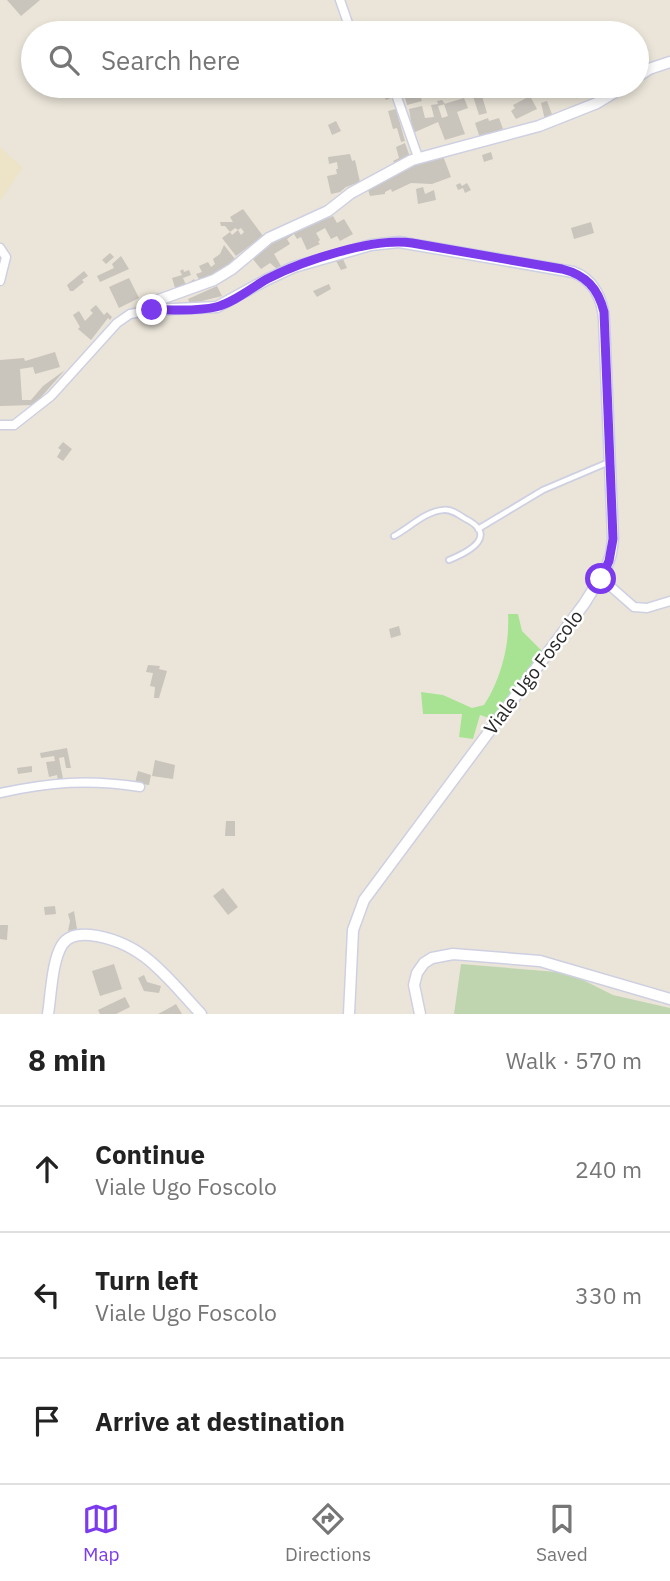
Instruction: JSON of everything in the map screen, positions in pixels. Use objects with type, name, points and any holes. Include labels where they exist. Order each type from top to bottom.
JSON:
[{"type":"street","points":[[340,0],[347,21]]},
{"type":"street","points":[[649,69],[670,62]]},
{"type":"street","points":[[397,98],[418,157]]},
{"type":"street","points":[[152,310],[153,302],[214,281],[269,238],[328,211],[351,193],[418,157],[539,126],[605,98]]},
{"type":"street","name":"Viale Ugo Foscolo","points":[[0,425],[14,425],[51,396],[117,323],[130,314],[152,310],[217,307],[266,279],[331,255],[392,242],[425,245],[573,272],[584,277],[593,286],[604,312],[612,547],[609,561],[601,579],[364,900],[352,930],[349,1014]]},
{"type":"street","points":[[0,248],[6,257],[0,281]]},
{"type":"street","points":[[601,579],[634,607],[647,608],[670,601]]},
{"type":"street","points":[[0,793],[43,783],[75,781],[140,787]]},
{"type":"street","points":[[48,1014],[60,949],[69,938],[84,934],[117,940],[137,950],[201,1014]]},
{"type":"street","points":[[420,1014],[415,985],[417,973],[424,963],[432,958],[453,954],[549,963],[670,999]]},
{"type":"lane","points":[[478,529],[543,490],[610,461]]},
{"type":"lane","points":[[394,536],[429,514],[450,511],[471,521],[478,529],[479,540],[472,550],[449,560]]},
{"type":"shaded area","points":[[0,147],[23,168],[0,201]]},
{"type":"green space","points":[[508,614],[518,614],[522,631],[542,651],[492,719],[480,715],[473,739],[459,737],[462,714],[423,714],[421,692],[443,695],[472,708],[484,705],[503,661]]},
{"type":"green space","points":[[461,964],[569,973],[613,995],[670,1008],[670,1014],[454,1014]]},
{"type":"building","points":[[7,0],[40,0],[21,16]]},
{"type":"building","points":[[405,98],[421,98],[422,101],[407,105]]},
{"type":"building","points":[[464,98],[468,108],[457,112],[465,134],[445,140],[438,122],[413,133],[409,109],[422,106],[425,118],[434,117],[431,105],[442,100],[445,104]],"holes":[[[444,104],[448,116],[442,118],[438,106]]]},
{"type":"building","points":[[474,98],[483,98],[487,113],[479,115]]},
{"type":"building","points":[[531,98],[537,109],[516,119],[511,111],[515,108],[513,105]]},
{"type":"building","points":[[547,101],[553,117],[545,120],[541,103]]},
{"type":"building","points":[[396,109],[405,141],[401,142],[397,128],[393,129],[388,111]]},
{"type":"building","points":[[488,118],[489,121],[499,118],[503,129],[480,138],[475,123]]},
{"type":"building","points":[[336,121],[341,131],[332,135],[328,125]]},
{"type":"building","points":[[405,143],[410,157],[396,166],[393,161],[399,158],[396,147]]},
{"type":"building","points":[[491,152],[493,159],[484,162],[482,155]]},
{"type":"building","points":[[350,154],[352,161],[355,160],[360,182],[331,194],[327,176],[337,174],[338,169],[337,162],[329,164],[328,157]]},
{"type":"building","points":[[443,156],[451,177],[432,184],[411,183],[392,192],[391,189],[385,194],[370,196],[368,190],[406,167],[422,159],[424,163]]},
{"type":"building","points":[[460,183],[462,186],[467,183],[471,190],[465,193],[463,188],[458,190],[456,185]]},
{"type":"building","points":[[423,187],[425,194],[434,190],[436,200],[418,204],[416,189]]},
{"type":"building","points":[[243,209],[263,236],[236,256],[222,238],[230,232],[225,226],[221,226],[220,222],[233,222],[230,217]]},
{"type":"building","points":[[328,215],[329,218],[333,216],[337,223],[344,219],[353,234],[340,241],[337,236],[331,239],[325,228],[316,233],[320,244],[307,250],[301,237],[297,239],[294,234],[287,239],[290,244],[274,254],[281,266],[277,269],[270,263],[261,269],[252,258],[284,234]]},
{"type":"building","points":[[591,222],[594,233],[574,239],[571,228]]},
{"type":"building","points":[[224,245],[238,263],[201,283],[196,274],[202,272],[199,266],[208,262],[211,267],[215,264],[213,259],[220,254]]},
{"type":"building","points":[[110,253],[114,257],[106,264],[102,260]]},
{"type":"building","points":[[121,256],[129,269],[100,282],[97,276],[114,268],[112,264]]},
{"type":"building","points":[[343,259],[347,268],[341,270],[336,261]]},
{"type":"building","points":[[183,269],[184,272],[189,270],[191,275],[183,278],[186,285],[194,279],[197,284],[176,291],[172,278],[182,275],[180,271]]},
{"type":"building","points":[[84,271],[88,276],[82,280],[84,282],[70,291],[67,285]]},
{"type":"building","points":[[129,278],[139,298],[119,308],[109,287]]},
{"type":"building","points":[[329,284],[331,289],[317,297],[313,291]]},
{"type":"building","points":[[217,286],[222,296],[190,304],[188,299]]},
{"type":"building","points":[[96,305],[104,315],[107,312],[112,317],[110,320],[108,318],[91,340],[78,329],[80,327],[73,315],[79,311],[85,321],[93,313],[90,310]]},
{"type":"building","points":[[55,352],[60,367],[35,374],[33,367],[20,369],[22,400],[31,400],[43,386],[65,370],[34,405],[0,406],[0,360],[24,358],[25,361]]},
{"type":"building","points":[[63,442],[72,449],[63,461],[57,457],[61,450],[58,448]]},
{"type":"building","points":[[399,626],[401,635],[391,638],[389,629]]},
{"type":"building","points":[[148,665],[160,666],[159,669],[167,671],[159,698],[154,698],[155,687],[150,686],[153,673],[146,672]]},
{"type":"building","points":[[67,748],[71,768],[66,768],[64,757],[59,758],[63,779],[58,780],[57,775],[49,777],[46,762],[55,761],[54,756],[41,758],[40,753]]},
{"type":"building","points":[[155,760],[175,765],[173,779],[152,776]]},
{"type":"building","points":[[32,766],[32,772],[18,774],[17,768]]},
{"type":"building","points":[[138,771],[151,775],[149,785],[135,783]]},
{"type":"building","points":[[226,821],[235,821],[235,836],[225,836]]},
{"type":"building","points":[[223,888],[238,907],[228,915],[213,896]]},
{"type":"building","points":[[55,906],[56,914],[45,915],[44,907]]},
{"type":"building","points":[[74,911],[77,929],[68,931],[68,914]]},
{"type":"building","points":[[0,925],[8,925],[7,940],[0,939]]},
{"type":"building","points":[[114,964],[122,989],[100,996],[92,971]]},
{"type":"building","points":[[144,975],[147,982],[161,986],[159,993],[144,991],[138,978]]},
{"type":"building","points":[[125,997],[130,1007],[116,1014],[100,1014],[98,1010]]},
{"type":"building","points":[[176,1004],[182,1014],[158,1014],[171,1007]]},
{"type":"route","points":[[152,310],[217,307],[266,279],[295,267],[331,255],[392,242],[412,243],[579,274],[593,286],[604,312],[613,539],[609,561],[601,579]]}]
